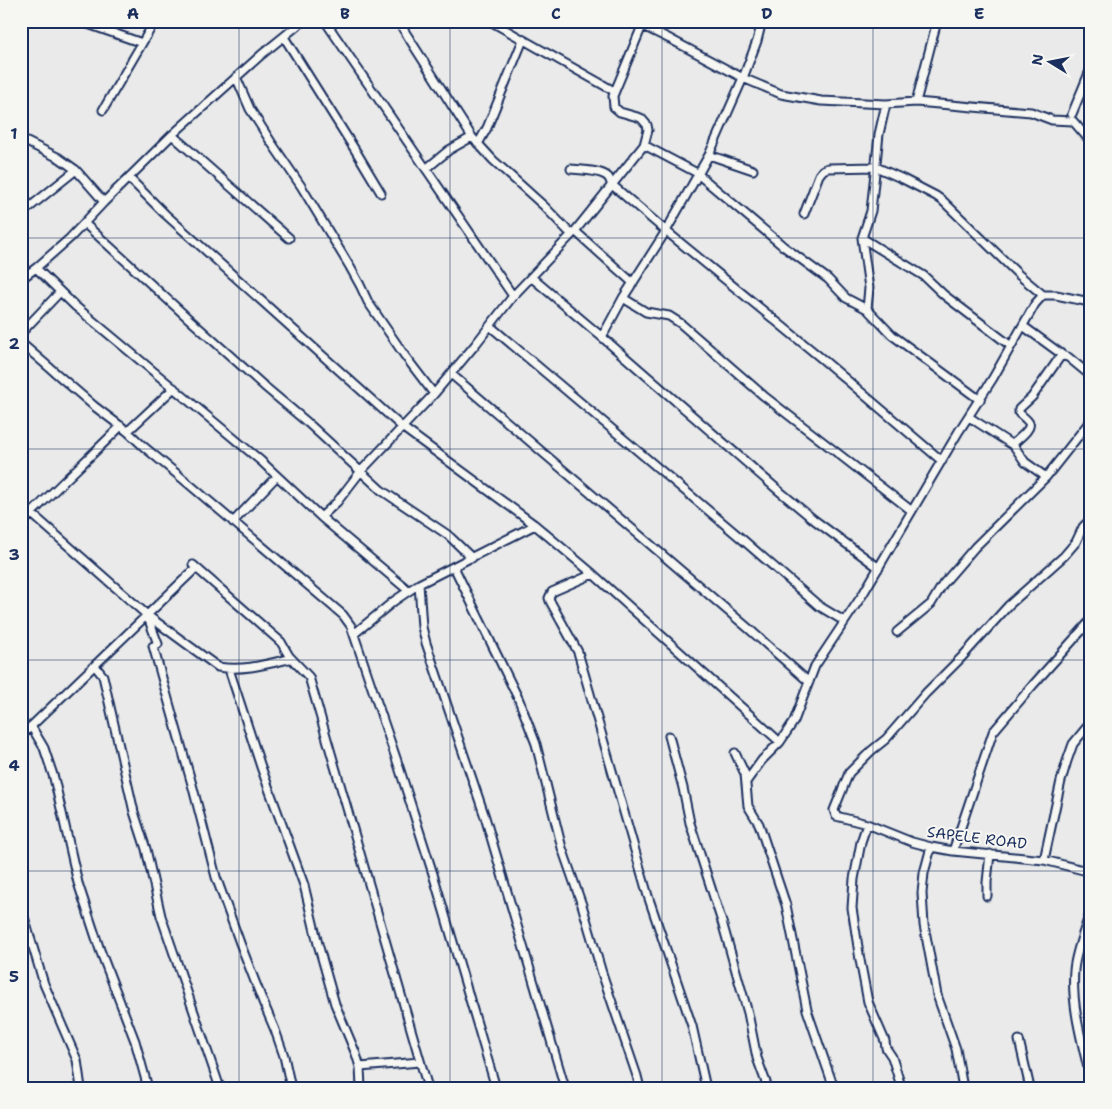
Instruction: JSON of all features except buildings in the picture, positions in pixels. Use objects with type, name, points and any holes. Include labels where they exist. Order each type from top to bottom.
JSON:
[{"type":"street","points":[[79,21],[142,43]]},
{"type":"street","points":[[103,110],[155,21]]},
{"type":"street","points":[[21,279],[70,238],[172,135],[261,55],[303,21]]},
{"type":"street","points":[[325,21],[513,296]]},
{"type":"street","points":[[398,21],[478,144],[573,233],[633,283]]},
{"type":"street","points":[[490,21],[614,91]]},
{"type":"street","points":[[633,21],[743,78],[781,94],[821,101],[886,104],[916,102],[1030,112],[1052,120],[1073,121],[1091,142]]},
{"type":"street","points":[[602,337],[623,298],[666,231],[710,155],[743,78],[757,41],[762,21]]},
{"type":"street","points":[[916,102],[936,21]]},
{"type":"street","points":[[321,517],[337,502],[361,471],[434,394],[513,296],[573,233],[644,145],[648,130],[647,125],[641,118],[620,112],[614,106],[613,96],[642,26]]},
{"type":"street","points":[[284,37],[381,193]]},
{"type":"street","points":[[478,144],[487,128],[523,40]]},
{"type":"street","points":[[1072,114],[1091,68]]},
{"type":"street","points":[[236,77],[250,109],[301,186],[350,267],[368,302],[434,394]]},
{"type":"street","points":[[867,309],[869,288],[862,238],[871,211],[880,134],[886,104]]},
{"type":"street","points":[[172,135],[289,238]]},
{"type":"street","points":[[426,168],[449,150],[472,137]]},
{"type":"street","points":[[21,138],[59,158],[76,170],[104,202]]},
{"type":"street","points":[[644,145],[699,174],[783,246],[828,279],[846,298],[867,309],[892,335],[980,400]]},
{"type":"street","points":[[710,155],[753,170]]},
{"type":"street","points":[[804,214],[819,175],[823,170],[828,168],[876,167],[943,201],[1018,275],[1043,295],[1056,295],[1085,301],[1091,294]]},
{"type":"street","points":[[572,169],[602,173],[607,176],[611,184],[666,231],[942,461]]},
{"type":"street","points":[[21,214],[76,170]]},
{"type":"street","points":[[129,178],[165,214],[402,427],[535,525],[593,574],[780,742]]},
{"type":"street","points":[[84,224],[381,490],[448,536],[472,558]]},
{"type":"street","points":[[862,238],[924,276],[944,295],[1011,346]]},
{"type":"street","points":[[36,268],[75,306],[261,461],[321,517],[409,591]]},
{"type":"street","points":[[531,277],[778,490],[813,519],[879,568]]},
{"type":"street","points":[[21,333],[60,292]]},
{"type":"street","points":[[746,782],[762,760],[780,742],[794,721],[815,666],[879,568],[958,432],[980,400],[1035,304],[1043,295]]},
{"type":"street","points":[[623,298],[646,312],[669,316],[680,323],[764,396],[912,511]]},
{"type":"street","points":[[490,326],[819,606],[844,621]]},
{"type":"street","points":[[1023,326],[1068,357],[1091,376]]},
{"type":"street","points":[[21,343],[94,406],[124,428],[343,615],[351,626],[401,773],[496,1088]]},
{"type":"street","points":[[1014,446],[1014,443],[1030,426],[1029,422],[1019,413],[1019,409],[1032,397],[1057,360],[1064,356]]},
{"type":"street","points":[[451,374],[809,682]]},
{"type":"street","points":[[124,428],[128,431],[174,388]]},
{"type":"street","points":[[969,417],[1014,446],[1025,462],[1046,477]]},
{"type":"street","points":[[897,632],[931,604],[943,584],[975,547],[1046,477],[1091,420]]},
{"type":"street","points":[[21,524],[53,491],[124,428]]},
{"type":"street","points":[[233,522],[277,476]]},
{"type":"street","points":[[32,513],[147,615],[218,667],[229,669],[255,668],[289,659],[289,656]]},
{"type":"street","name":"SAPELE ROAD","points":[[1091,519],[1083,527],[1076,542],[1064,556],[1009,605],[886,739],[849,773],[834,810],[836,816],[867,824],[912,842],[931,847],[1044,860],[1091,872]]},
{"type":"street","points":[[354,634],[394,601],[419,584],[535,525]]},
{"type":"street","points":[[193,565],[281,642],[289,656],[309,678],[428,1088]]},
{"type":"street","points":[[454,567],[519,700],[536,744],[562,848],[640,1088]]},
{"type":"street","points":[[21,736],[194,570],[199,570]]},
{"type":"street","points":[[593,574],[552,592],[549,598],[578,652],[648,896],[692,1026],[706,1088]]},
{"type":"street","points":[[419,584],[422,626],[426,643],[485,817],[565,1088]]},
{"type":"street","points":[[147,615],[216,877],[243,952],[275,1030],[284,1056],[291,1088]]},
{"type":"street","points":[[953,851],[993,732],[1091,620]]},
{"type":"street","points":[[95,666],[103,676],[134,812],[146,849],[161,916],[220,1088]]},
{"type":"street","points":[[229,669],[261,767],[304,885],[335,1004],[360,1067],[361,1088]]},
{"type":"street","points":[[1044,860],[1067,761],[1073,744],[1091,722]]},
{"type":"street","points":[[31,726],[44,748],[52,770],[78,884],[134,1041],[148,1088]]},
{"type":"street","points":[[669,736],[690,823],[722,922],[748,1013],[758,1058],[768,1088]]},
{"type":"street","points":[[735,754],[745,774],[748,806],[759,824],[786,905],[807,1010],[834,1088]]},
{"type":"street","points":[[867,824],[854,879],[852,908],[868,1002],[885,1041],[886,1048],[892,1058],[900,1088]]},
{"type":"street","points":[[931,847],[924,873],[922,893],[924,925],[937,995],[956,1049],[963,1088]]},
{"type":"street","points":[[987,896],[990,854]]},
{"type":"street","points":[[21,907],[44,984],[77,1060],[81,1088]]},
{"type":"street","points":[[1091,910],[1074,968],[1074,991],[1077,1012],[1091,1081]]},
{"type":"street","points":[[1019,1040],[1030,1088]]},
{"type":"street","points":[[360,1067],[420,1062]]}]
